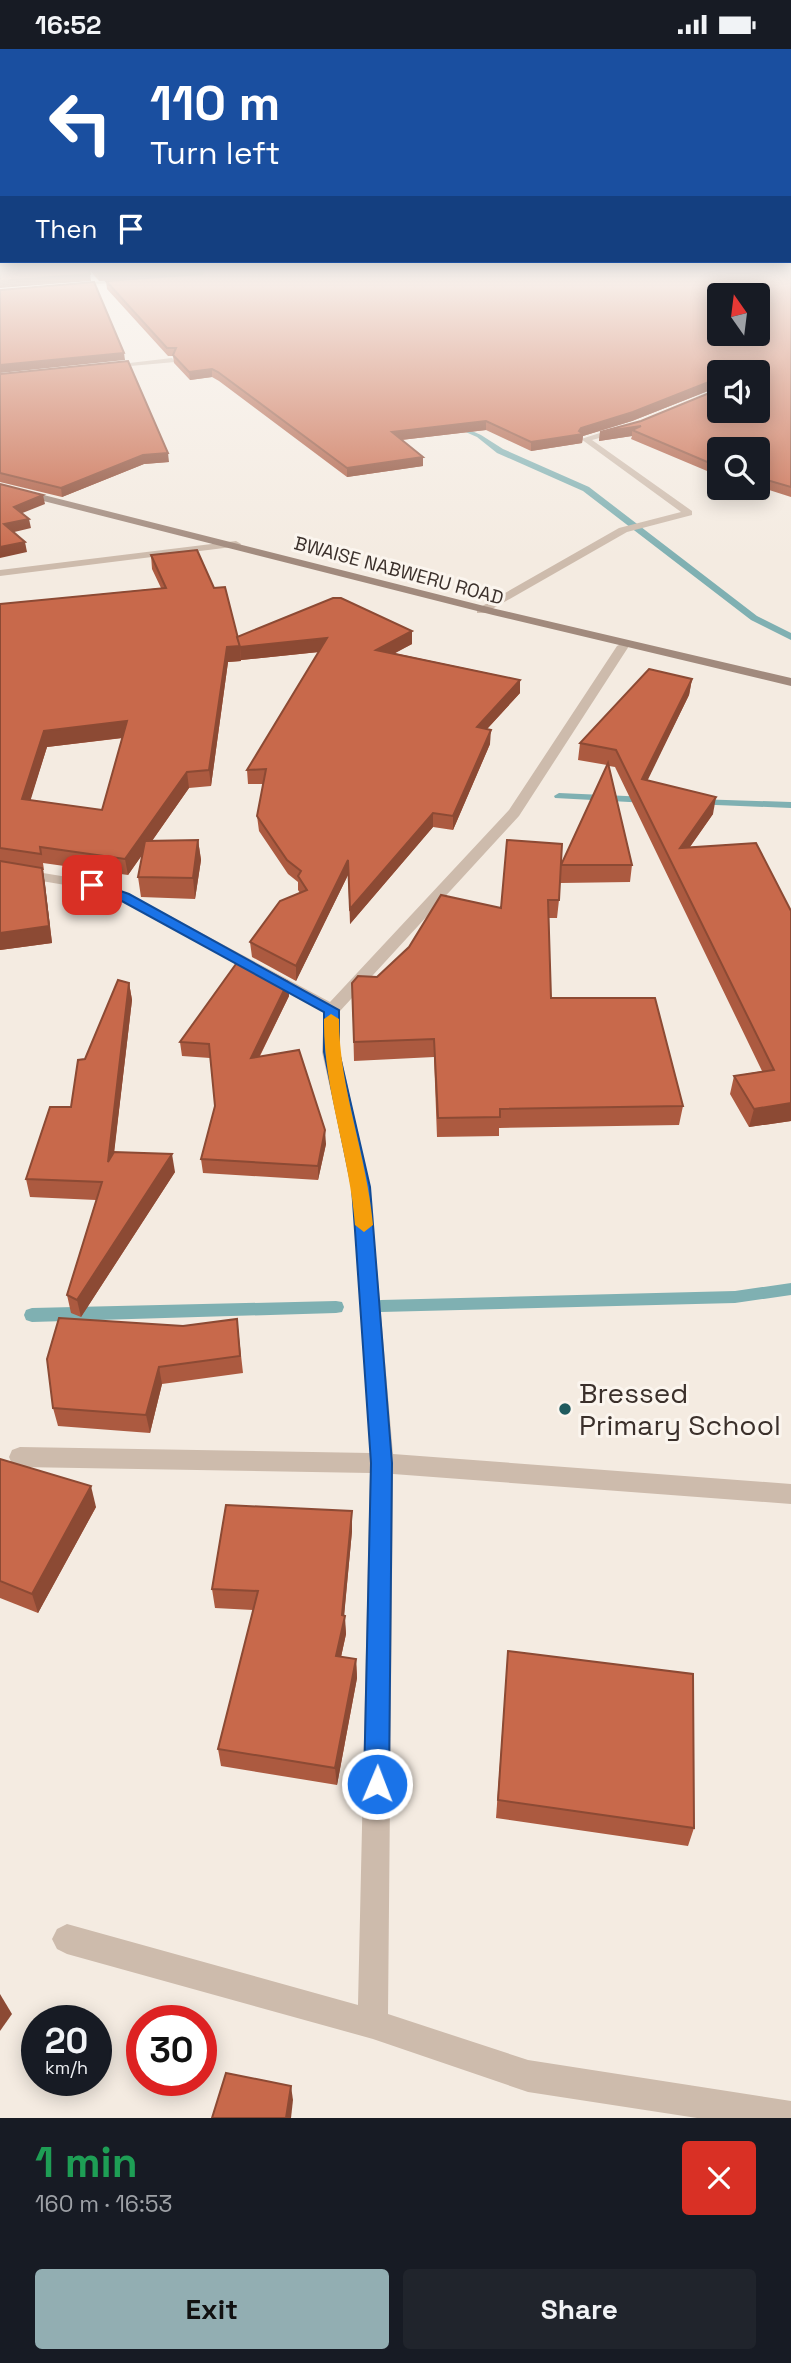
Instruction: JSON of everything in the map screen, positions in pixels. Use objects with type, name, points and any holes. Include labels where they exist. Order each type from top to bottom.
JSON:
[{"type":"main road","name":"BWAISE NABWERU ROAD","points":[[0,487],[236,544],[481,611],[624,646],[791,682]]},
{"type":"street","points":[[93,368],[123,365]]},
{"type":"street","points":[[481,611],[623,530],[689,513],[585,439],[636,425]]},
{"type":"street","points":[[0,573],[236,544]]},
{"type":"street","points":[[373,2024],[382,1463],[361,1187],[331,1052],[331,1010],[514,813],[624,646]]},
{"type":"street","points":[[0,870],[92,885],[124,897],[331,1010]]},
{"type":"street","points":[[20,1457],[382,1463],[791,1495]]},
{"type":"street","points":[[67,1939],[373,2024],[528,2076],[791,2117]]},
{"type":"building","points":[[93,365],[130,365],[168,453],[143,455],[61,488],[0,473],[0,374]]},
{"type":"building","points":[[182,365],[707,365],[707,383],[633,412],[581,428],[579,431],[583,434],[531,442],[486,421],[392,432],[423,457],[347,468],[212,369],[189,372]]},
{"type":"building","points":[[770,365],[791,365],[791,487],[770,481],[770,437],[707,437],[707,462],[632,430],[641,426],[600,432],[641,421],[707,394],[707,423],[770,423]]},
{"type":"building","points":[[0,484],[43,495],[14,507],[29,519],[4,524],[25,542],[0,547]]},
{"type":"building","points":[[197,550],[214,588],[225,587],[240,646],[227,647],[209,770],[187,772],[125,859],[40,847],[41,854],[0,848],[0,604],[166,588],[151,555]],"holes":[[[127,721],[102,810],[22,799],[44,731]]]},
{"type":"building","points":[[333,598],[341,598],[412,631],[376,650],[520,680],[477,727],[491,730],[453,816],[433,813],[350,909],[348,860],[296,966],[250,942],[280,901],[307,890],[298,876],[301,871],[287,860],[257,816],[266,769],[247,770],[327,638],[240,647],[237,637]]},
{"type":"building","points":[[649,669],[692,679],[642,779],[716,797],[680,848],[756,843],[791,911],[791,1103],[754,1109],[734,1076],[774,1070],[616,750],[580,743]]},
{"type":"building","points":[[608,763],[632,865],[561,865]]},
{"type":"building","points":[[198,840],[193,878],[138,877],[145,841]]},
{"type":"building","points":[[507,840],[562,844],[559,900],[548,900],[551,998],[655,998],[683,1106],[500,1109],[500,1117],[438,1118],[434,1039],[354,1042],[352,983],[358,976],[377,977],[409,947],[441,895],[501,908]]},
{"type":"building","points":[[0,861],[42,868],[49,926],[0,933]]},
{"type":"building","points":[[241,957],[288,982],[251,1058],[299,1050],[325,1130],[318,1166],[201,1159],[215,1106],[209,1044],[180,1042]]},
{"type":"building","points":[[118,980],[129,983],[108,1162],[114,1152],[172,1154],[77,1300],[67,1295],[102,1182],[26,1179],[50,1107],[71,1107],[78,1060],[85,1059]]},
{"type":"building","points":[[59,1318],[183,1326],[237,1319],[240,1356],[159,1367],[146,1415],[53,1408],[47,1359]]},
{"type":"building","points":[[0,1459],[91,1486],[32,1594],[0,1581]]},
{"type":"building","points":[[226,1505],[352,1511],[342,1615],[345,1616],[336,1656],[356,1659],[335,1768],[218,1749],[258,1591],[212,1589]]},
{"type":"building","points":[[508,1651],[693,1674],[694,1828],[498,1800]]},
{"type":"building","points":[[226,2073],[291,2086],[286,2118],[212,2118]]},
{"type":"waterway","points":[[454,425],[479,436],[500,451],[586,489],[754,618],[791,637]]},
{"type":"waterway","points":[[559,796],[648,800]]},
{"type":"waterway","points":[[696,802],[791,805]]},
{"type":"waterway","points":[[381,1306],[735,1297],[791,1289]]},
{"type":"waterway","points":[[32,1315],[336,1307]]},
{"type":"slow traffic","points":[[331,1019],[331,1052],[361,1187],[364,1225]]},
{"type":"place","name":"Bressed Primary School","points":[[565,1409]]},
{"type":"route","points":[[92,885],[124,897],[331,1010],[331,1052],[361,1187],[382,1463],[377,1784]]}]
